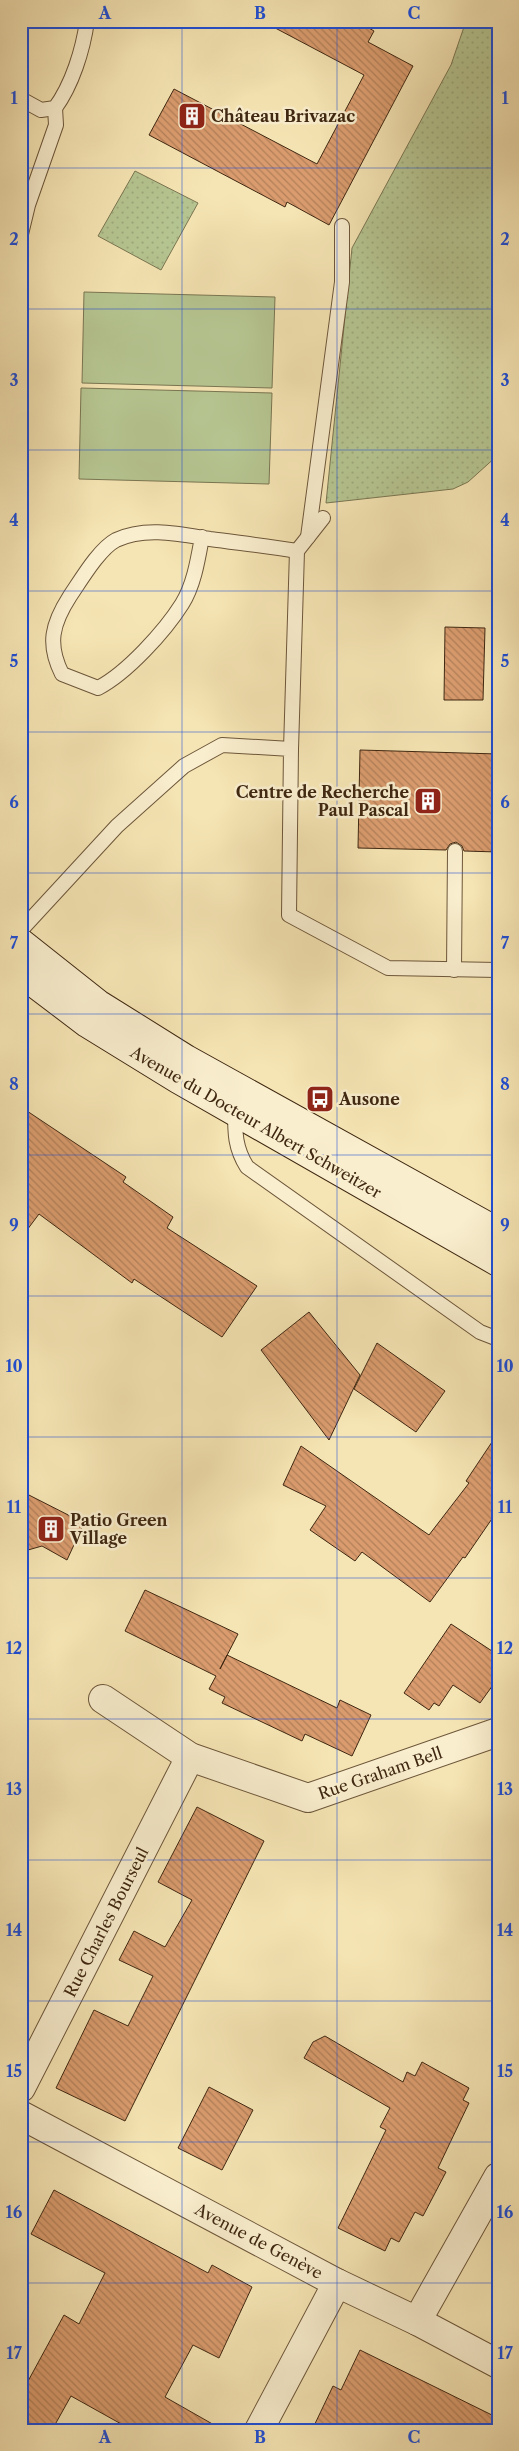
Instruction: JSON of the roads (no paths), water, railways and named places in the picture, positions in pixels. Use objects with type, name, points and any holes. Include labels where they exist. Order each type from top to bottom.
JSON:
[{"type":"street","name":"Avenue du Docteur Albert Schweitzer","points":[[21,943],[98,1004],[186,1059],[498,1232]]},
{"type":"street","name":"Avenue du Docteur Albert Schweitzer","points":[[21,973],[87,1023],[235,1112],[498,1262]]},
{"type":"street","name":"Rue Graham Bell","points":[[103,1699],[190,1757],[308,1798],[498,1732]]},
{"type":"street","name":"Rue Charles Bourseul","points":[[21,2088],[190,1757]]},
{"type":"street","name":"Avenue de Genève","points":[[21,2115],[337,2283],[417,2321],[498,2364]]},
{"type":"street","points":[[417,2321],[498,2177]]},
{"type":"street","points":[[259,2430],[337,2283]]},
{"type":"lane","points":[[21,234],[28,205],[56,125],[55,108],[64,94],[85,38],[87,21]]},
{"type":"lane","points":[[21,99],[41,110],[55,108]]},
{"type":"lane","points":[[308,537],[342,282],[342,226]]},
{"type":"lane","points":[[322,518],[296,551],[291,749],[290,915],[388,968],[498,970]]},
{"type":"lane","points":[[202,537],[193,580],[183,603],[152,641],[118,675],[98,688],[62,674],[53,655],[53,636],[63,608],[91,564],[115,541],[141,533],[173,532],[296,551]]},
{"type":"lane","points":[[21,930],[117,826],[184,766],[222,745],[291,749]]},
{"type":"lane","points":[[454,970],[455,851]]},
{"type":"lane","points":[[235,1112],[235,1143],[239,1155],[247,1167],[480,1332],[498,1340]]},
{"type":"place","name":"Château Brivazac","points":[[192,116]]},
{"type":"place","name":"Centre de Recherche Paul Pascal","points":[[428,801]]},
{"type":"place","name":"Ausone","points":[[320,1099]]},
{"type":"place","name":"Patio Green Village","points":[[51,1529]]}]
